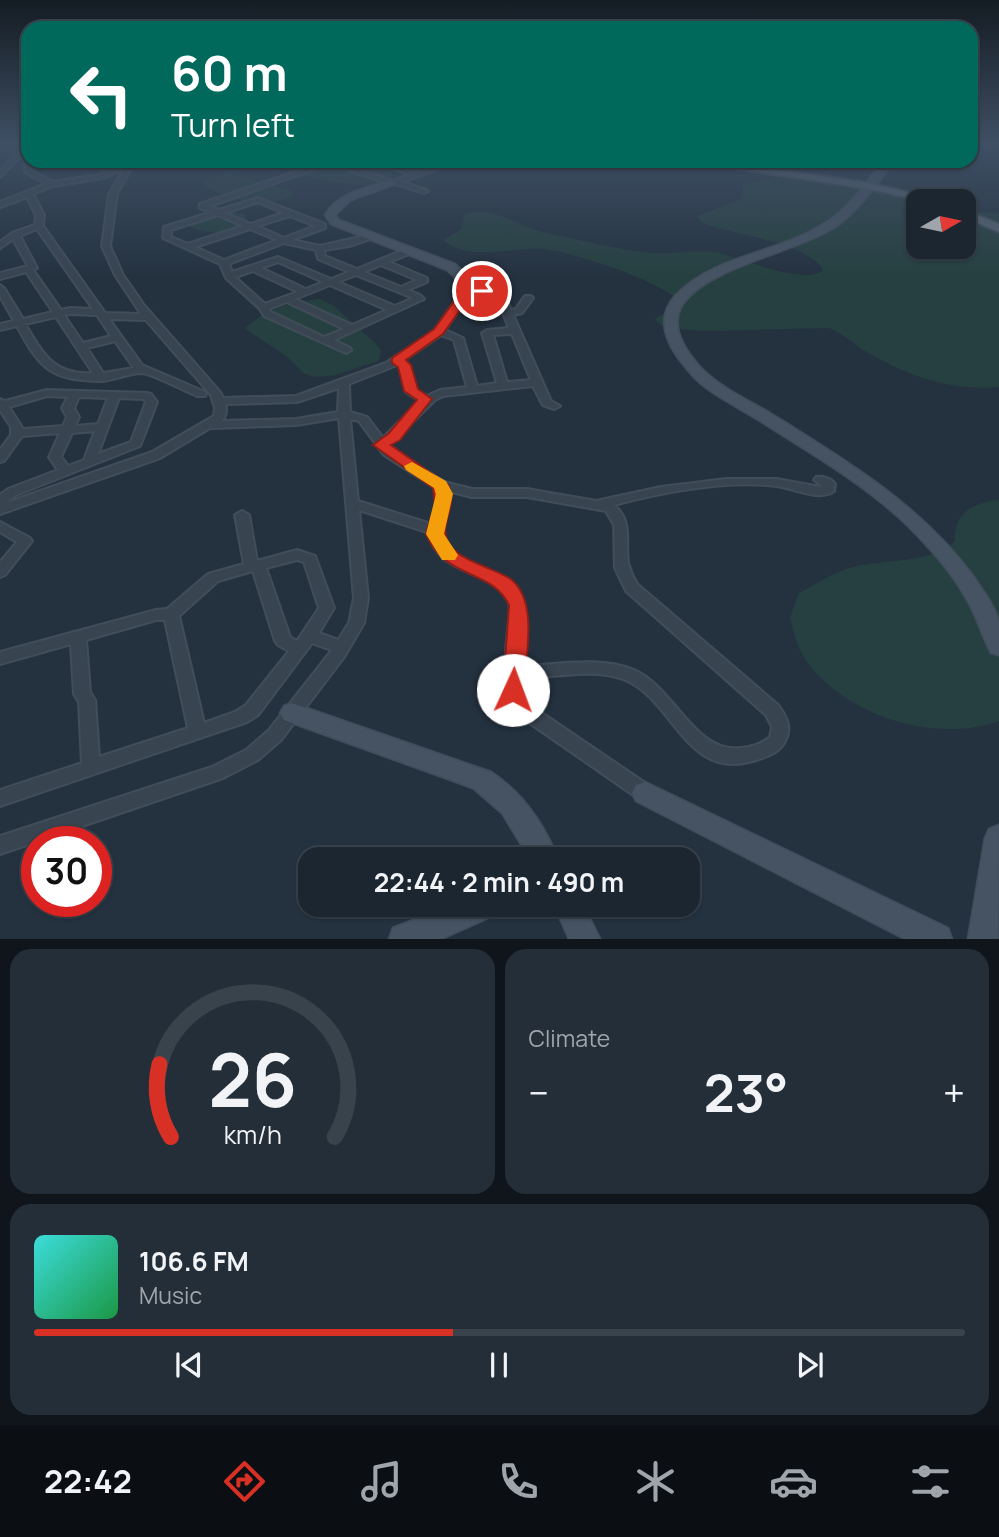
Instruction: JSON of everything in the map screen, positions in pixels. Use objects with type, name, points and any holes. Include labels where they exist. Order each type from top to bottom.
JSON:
[{"type":"main road","points":[[882,189],[906,194]]},
{"type":"main road","points":[[976,218],[999,228]]},
{"type":"street","points":[[0,205],[42,189]]},
{"type":"street","points":[[0,510],[156,455],[213,425],[219,418],[220,401],[190,366],[183,352],[149,317],[119,275],[106,246],[113,194],[117,189]]},
{"type":"street","points":[[249,189],[205,203],[204,208],[285,242],[320,248],[346,244],[370,236]]},
{"type":"street","points":[[380,189],[332,208],[330,215],[335,222],[451,267],[460,274],[466,292]]},
{"type":"street","points":[[416,189],[424,191]]},
{"type":"street","points":[[866,189],[833,223],[694,284],[675,305],[670,327],[685,360],[699,374],[851,471],[920,525],[970,586],[991,622],[999,648]]},
{"type":"street","points":[[30,195],[40,215],[39,226],[138,367],[201,394]]},
{"type":"street","points":[[223,263],[322,226],[258,200],[167,229],[167,238],[223,263],[229,276],[264,308],[267,314],[346,350]]},
{"type":"street","points":[[187,247],[290,213]]},
{"type":"street","points":[[0,246],[15,235],[39,226]]},
{"type":"street","points":[[0,276],[33,268],[15,235]]},
{"type":"street","points":[[320,248],[321,257],[419,299],[327,340]]},
{"type":"street","points":[[264,308],[409,251]]},
{"type":"street","points":[[229,276],[296,253]]},
{"type":"street","points":[[278,259],[395,310]]},
{"type":"street","points":[[382,262],[424,280],[401,290]]},
{"type":"street","points":[[254,268],[306,292]]},
{"type":"street","points":[[28,269],[48,302],[53,301],[101,378]]},
{"type":"street","points":[[0,288],[40,360],[67,377],[101,378],[145,370]]},
{"type":"street","points":[[466,292],[498,290],[514,331],[520,335],[547,403],[554,406]]},
{"type":"street","points":[[220,401],[278,401],[344,385],[396,360],[439,331],[466,292]]},
{"type":"street","points":[[508,314],[519,312],[528,298]]},
{"type":"street","points":[[287,299],[352,329]]},
{"type":"street","points":[[0,327],[59,313],[149,317]]},
{"type":"street","points":[[439,331],[458,338],[472,387]]},
{"type":"street","points":[[503,385],[487,333],[514,331]]},
{"type":"street","points":[[82,346],[118,337]]},
{"type":"street","points":[[396,360],[404,365],[411,391],[425,399]]},
{"type":"street","points":[[381,445],[395,436],[425,399],[472,387],[537,382]]},
{"type":"street","points":[[0,845],[217,773],[252,755],[275,735],[292,713],[356,623],[361,597],[344,414],[344,385]]},
{"type":"street","points":[[0,458],[17,433],[17,427],[1,403],[38,394],[151,398],[139,440],[89,463],[19,489],[0,502]]},
{"type":"street","points":[[66,472],[55,457],[73,417],[68,408],[75,394]]},
{"type":"street","points":[[89,463],[115,395]]},
{"type":"street","points":[[213,425],[296,422],[344,414],[363,419],[381,445],[440,485],[472,493],[527,493],[610,508],[621,523],[621,563],[631,587],[772,710],[780,721],[777,741],[765,749],[745,755],[709,752],[683,728],[662,697],[646,683],[628,674],[608,670],[513,673]]},
{"type":"street","points":[[17,433],[103,427]]},
{"type":"street","points":[[591,506],[641,494],[719,483],[773,481],[828,491],[829,484],[820,480]]},
{"type":"street","points":[[440,485],[445,494],[436,530],[441,547],[454,560],[504,583],[518,605],[513,690],[527,712],[645,793],[937,939]]},
{"type":"street","points":[[0,488],[19,489]]},
{"type":"street","points":[[352,503],[436,530]]},
{"type":"street","points":[[242,515],[255,566],[282,641],[341,647]]},
{"type":"street","points":[[0,526],[25,541],[1,572]]},
{"type":"street","points":[[0,658],[156,615],[172,614],[213,577],[297,555],[310,559],[327,608],[304,643],[252,709],[241,716],[187,737],[0,798]]},
{"type":"street","points":[[172,614],[197,731]]},
{"type":"street","points":[[78,636],[82,694],[87,700],[91,768]]},
{"type":"street","points":[[292,713],[482,780],[500,790],[519,812],[538,847]]},
{"type":"street","points":[[983,939],[999,838]]},
{"type":"street","points":[[404,939],[456,917]]},
{"type":"street","points":[[574,917],[585,939]]},
{"type":"green space","points":[[210,189],[284,189],[292,191],[294,195],[273,202],[260,202],[235,199]]},
{"type":"green space","points":[[743,189],[864,189],[906,196],[906,259],[976,259],[976,212],[999,213],[999,387],[963,387],[930,380],[881,360],[829,328],[703,331],[663,327],[655,319],[673,308],[676,298],[649,282],[558,251],[465,251],[443,240],[462,229],[465,214],[485,212],[536,230],[611,247],[651,253],[720,253],[803,275],[823,270],[816,261],[790,248],[703,223],[697,216],[742,199]]},
{"type":"green space","points":[[221,209],[246,215],[248,225],[215,233],[191,228],[190,219],[205,211]]},
{"type":"green space","points":[[320,299],[334,306],[376,344],[381,351],[378,361],[335,375],[315,377],[303,373],[288,357],[245,329],[260,317],[280,308]]},
{"type":"green space","points":[[999,500],[999,721],[974,727],[920,727],[867,710],[822,679],[802,654],[790,618],[799,593],[849,568],[934,554],[955,541],[958,523],[967,511]]},
{"type":"slow traffic","points":[[412,466],[440,485],[445,494],[435,534],[441,547],[449,555]]},
{"type":"route","points":[[482,291],[466,292],[439,332],[396,360],[404,365],[411,391],[425,399],[395,436],[381,445],[387,452],[440,485],[445,494],[444,505],[435,534],[441,547],[454,560],[504,583],[512,593],[518,605],[513,690]]}]
